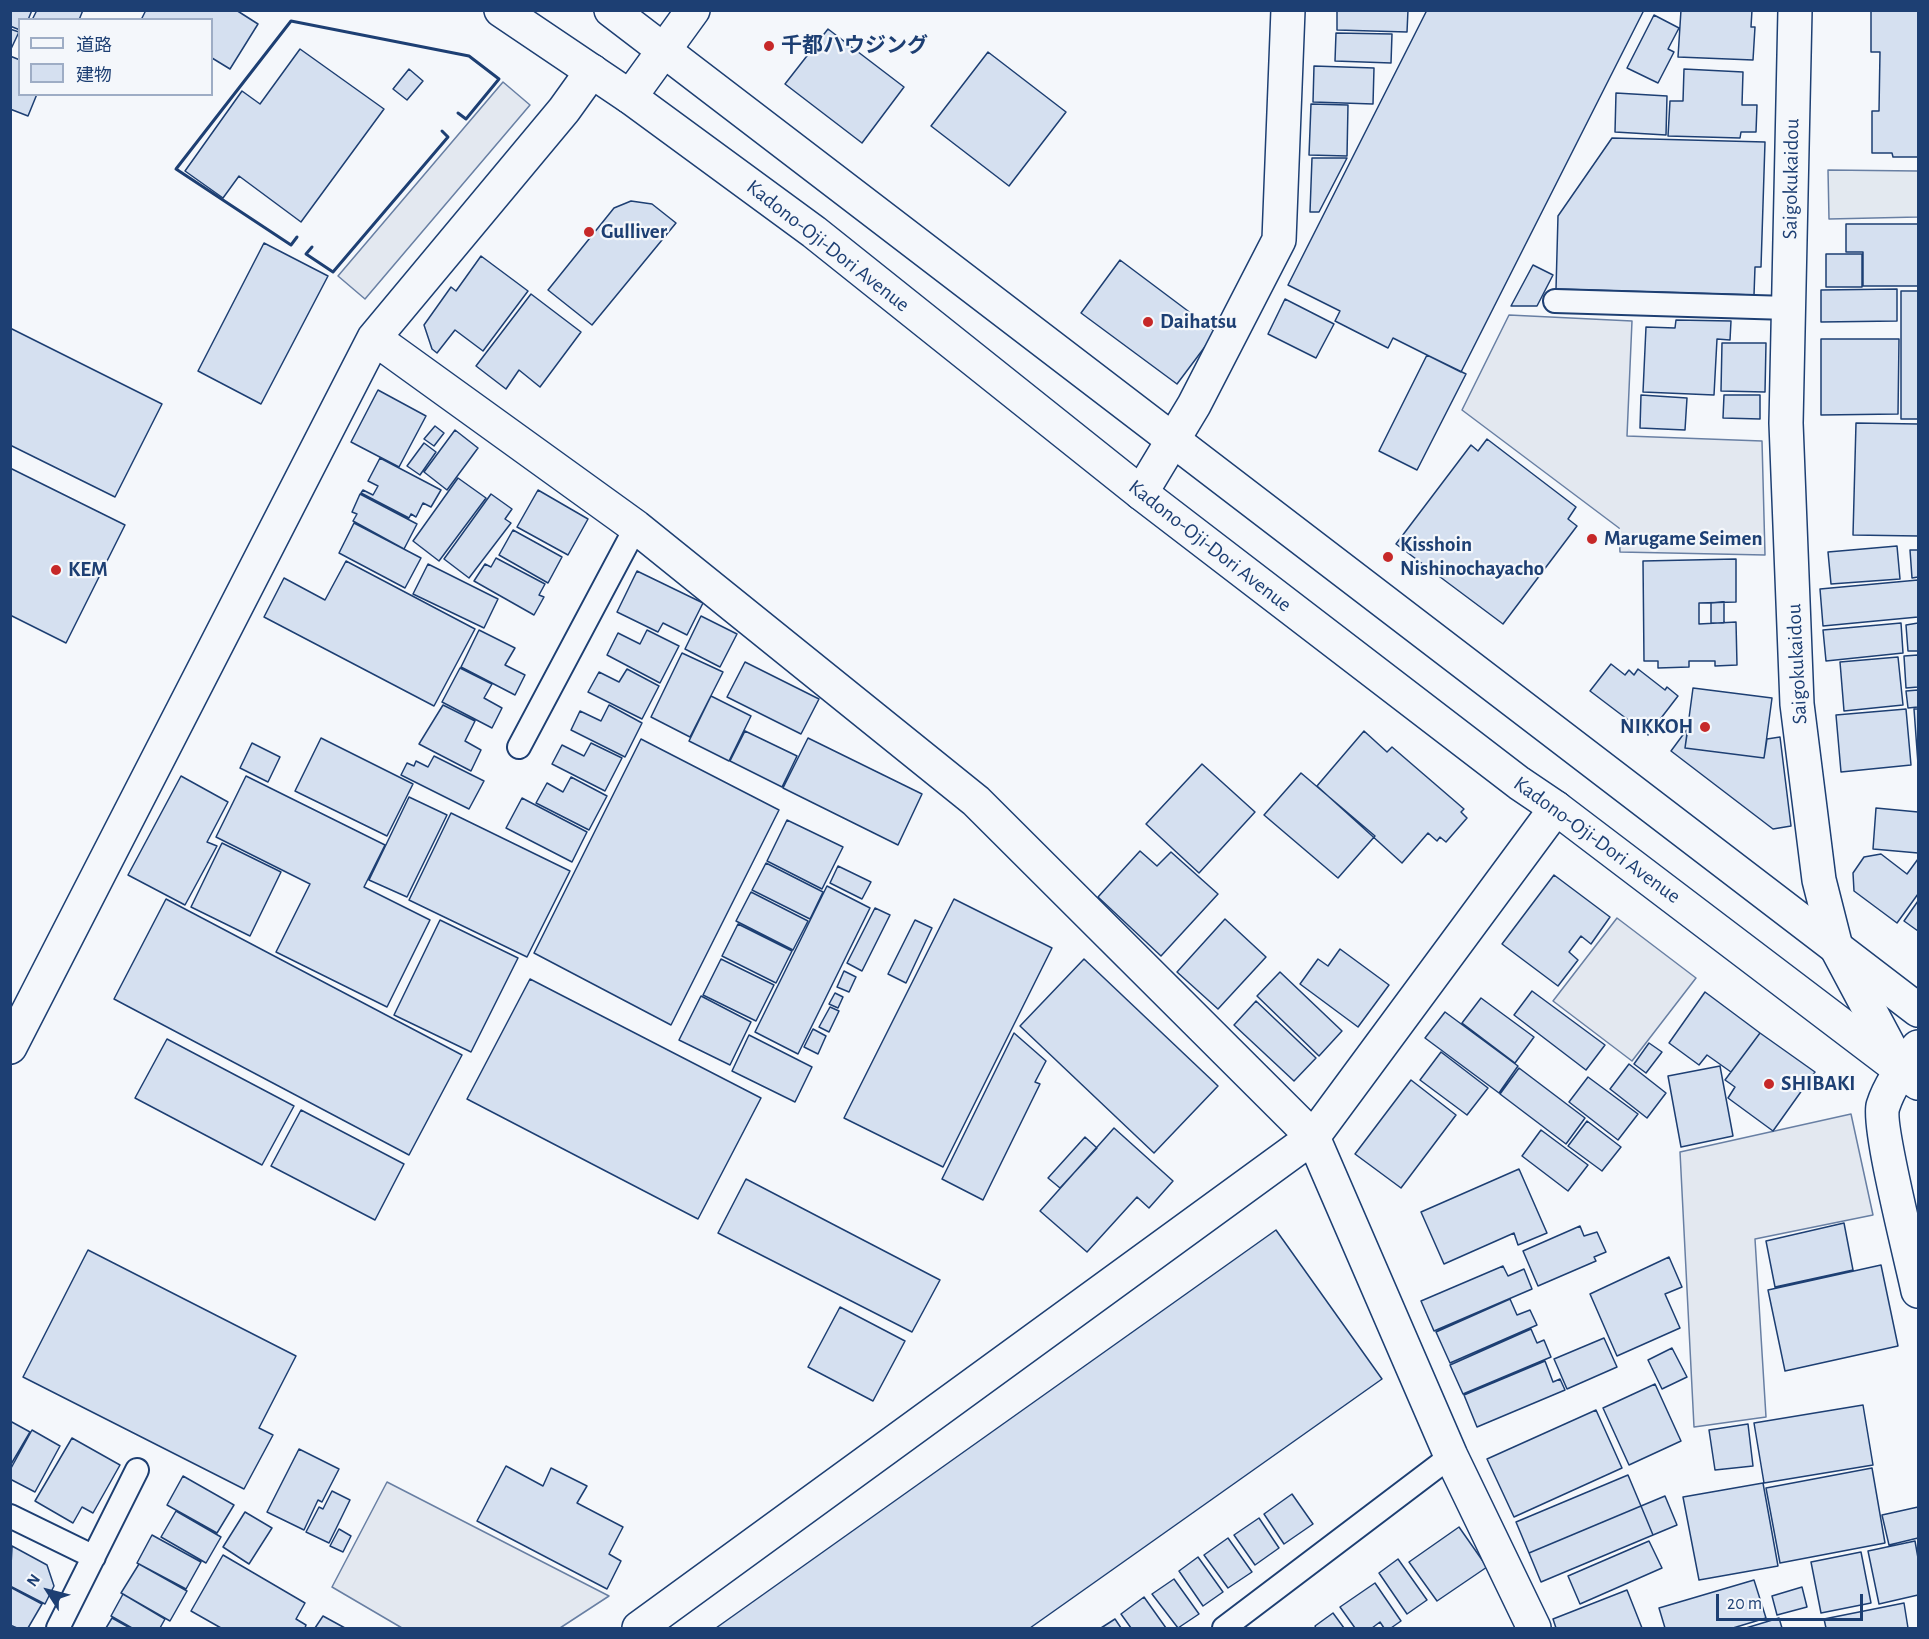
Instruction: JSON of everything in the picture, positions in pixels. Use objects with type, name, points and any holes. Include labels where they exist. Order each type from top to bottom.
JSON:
[{"type":"main road","name":"Kadono-Oji-Dori Avenue","points":[[501,10],[630,97],[814,232],[1141,493],[1519,783],[1913,1066]]},
{"type":"main road","points":[[610,10],[1918,1010]]},
{"type":"main road","points":[[630,97],[693,10]]},
{"type":"main road","points":[[1141,493],[1173,441],[1279,240],[1288,10]]},
{"type":"main road","name":"Saigokukaidou","points":[[1795,10],[1786,423],[1797,704],[1819,880],[1836,947],[1913,1066]]},
{"type":"main road","points":[[10,1047],[374,338],[564,110],[592,71]]},
{"type":"main road","points":[[374,338],[636,527],[976,801],[1313,1137],[1450,1456],[1527,1626]]},
{"type":"main road","points":[[639,1629],[1313,1137],[1556,808]]},
{"type":"main road","points":[[1913,1066],[1882,1108],[1889,1154],[1918,1291]]},
{"type":"lane","points":[[1555,301],[1788,308]]},
{"type":"lane","points":[[519,747],[636,527]]},
{"type":"lane","points":[[1224,1629],[1450,1456]]},
{"type":"lane","points":[[58,1629],[137,1470]]},
{"type":"lane","points":[[10,1516],[94,1557]]},
{"type":"shaded area","points":[[503,82],[530,105],[365,299],[338,276]]},
{"type":"shaded area","points":[[1828,170],[1918,171],[1918,217],[1829,219]]},
{"type":"shaded area","points":[[1509,315],[1632,321],[1627,436],[1762,441],[1765,555],[1620,552],[1619,528],[1462,410]]},
{"type":"shaded area","points":[[1617,918],[1696,978],[1632,1061],[1553,1001]]},
{"type":"shaded area","points":[[1851,1114],[1873,1215],[1755,1239],[1766,1417],[1694,1427],[1680,1152]]},
{"type":"shaded area","points":[[387,1482],[609,1596],[560,1628],[402,1628],[332,1587]]},
{"type":"building","points":[[10,10],[32,10],[29,18],[18,18],[18,29],[10,26]]},
{"type":"building","points":[[37,10],[83,10],[80,18],[33,18]]},
{"type":"building","points":[[146,10],[236,10],[258,24],[230,69],[213,59],[213,18],[142,18]]},
{"type":"building","points":[[1337,10],[1408,10],[1407,32],[1337,30]]},
{"type":"building","points":[[1427,10],[1644,10],[1461,372],[1393,338],[1388,348],[1335,321],[1340,311],[1288,285]]},
{"type":"building","points":[[1681,10],[1752,10],[1751,27],[1755,27],[1753,60],[1678,57]]},
{"type":"building","points":[[1871,10],[1918,10],[1918,157],[1893,157],[1892,153],[1872,153],[1872,111],[1879,111],[1880,52],[1871,52]]},
{"type":"building","points":[[1654,15],[1679,28],[1668,49],[1674,52],[1658,83],[1627,68]]},
{"type":"building","points":[[10,29],[18,32],[18,34],[10,51]]},
{"type":"building","points":[[828,29],[904,87],[862,143],[785,84]]},
{"type":"building","points":[[1336,33],[1392,34],[1391,63],[1335,61]]},
{"type":"building","points":[[300,49],[384,109],[301,222],[239,176],[223,198],[185,171],[242,91],[260,104]]},
{"type":"building","points":[[988,52],[1066,112],[1009,186],[931,126]]},
{"type":"building","points":[[10,56],[18,59],[18,96],[36,96],[28,116],[10,109]]},
{"type":"building","points":[[1314,66],[1374,68],[1373,104],[1313,102]]},
{"type":"building","points":[[409,69],[423,81],[407,100],[393,89]]},
{"type":"building","points":[[1684,69],[1743,72],[1742,105],[1757,105],[1756,132],[1741,132],[1740,138],[1668,136],[1670,101],[1683,101]]},
{"type":"building","points":[[1616,93],[1667,96],[1666,135],[1615,132]]},
{"type":"building","points":[[1311,104],[1348,105],[1347,156],[1309,155]]},
{"type":"building","points":[[1612,138],[1765,142],[1761,267],[1755,267],[1754,295],[1556,289],[1558,216]]},
{"type":"building","points":[[1312,158],[1347,158],[1319,212],[1310,212]]},
{"type":"building","points":[[631,201],[652,204],[676,223],[592,325],[548,290],[614,208]]},
{"type":"building","points":[[1846,224],[1918,224],[1918,286],[1863,286],[1863,252],[1846,252]]},
{"type":"building","points":[[264,243],[328,276],[261,404],[198,371]]},
{"type":"building","points":[[1826,254],[1862,254],[1862,287],[1826,287]]},
{"type":"building","points":[[481,256],[528,291],[483,351],[455,330],[437,353],[432,349],[424,325],[451,287],[456,291]]},
{"type":"building","name":"Daihatsu","points":[[1120,260],[1216,332],[1177,384],[1081,313]]},
{"type":"building","points":[[1533,265],[1553,275],[1537,306],[1511,306]]},
{"type":"building","points":[[1897,289],[1897,321],[1821,322],[1821,290]]},
{"type":"building","points":[[1901,291],[1918,291],[1918,419],[1901,419]]},
{"type":"building","points":[[531,294],[581,332],[540,387],[519,370],[506,389],[476,366]]},
{"type":"building","points":[[1285,299],[1334,324],[1316,358],[1268,334]]},
{"type":"building","points":[[1676,320],[1731,321],[1730,340],[1717,339],[1714,395],[1643,392],[1646,327],[1675,328]]},
{"type":"building","points":[[10,328],[162,404],[115,497],[10,445]]},
{"type":"building","points":[[1821,339],[1899,339],[1898,414],[1821,415]]},
{"type":"building","points":[[1722,343],[1766,343],[1765,392],[1721,391]]},
{"type":"building","points":[[1427,355],[1466,374],[1417,470],[1379,451]]},
{"type":"building","points":[[378,390],[426,416],[399,467],[351,442]]},
{"type":"building","points":[[1641,395],[1687,398],[1685,430],[1640,428]]},
{"type":"building","points":[[1724,395],[1760,395],[1760,419],[1723,418]]},
{"type":"building","points":[[1856,423],[1918,424],[1918,536],[1853,535]]},
{"type":"building","points":[[435,426],[444,433],[434,446],[424,439]]},
{"type":"building","points":[[455,430],[478,448],[447,490],[424,472]]},
{"type":"building","points":[[1487,439],[1576,507],[1568,519],[1577,526],[1503,624],[1396,544],[1471,445],[1478,451]]},
{"type":"building","points":[[424,443],[436,452],[420,475],[407,466]]},
{"type":"building","points":[[380,458],[441,490],[431,507],[423,503],[416,517],[411,514],[409,518],[361,493],[363,490],[373,495],[378,486],[368,481]]},
{"type":"building","name":"KEM","points":[[10,468],[125,525],[66,643],[10,615]]},
{"type":"building","points":[[458,478],[486,498],[439,561],[413,541]]},
{"type":"building","points":[[538,490],[588,519],[568,555],[517,527]]},
{"type":"building","points":[[360,494],[417,524],[404,549],[353,521],[357,514],[352,512]]},
{"type":"building","points":[[491,494],[512,509],[505,519],[511,523],[469,578],[444,559]]},
{"type":"building","points":[[354,523],[421,558],[405,588],[339,553]]},
{"type":"building","points":[[513,530],[562,557],[548,583],[499,555]]},
{"type":"building","points":[[1897,546],[1900,579],[1831,584],[1828,552]]},
{"type":"building","points":[[1910,550],[1918,550],[1918,577],[1912,578]]},
{"type":"building","points":[[496,558],[545,584],[539,595],[544,597],[534,615],[474,581],[485,564],[491,567]]},
{"type":"building","points":[[1736,559],[1736,602],[1699,603],[1699,624],[1736,622],[1737,665],[1715,666],[1715,661],[1689,661],[1689,667],[1658,668],[1658,661],[1644,661],[1643,561]]},
{"type":"building","points":[[346,561],[475,629],[434,706],[264,617],[284,578],[325,600]]},
{"type":"building","points":[[428,564],[498,599],[484,628],[413,594]]},
{"type":"building","points":[[637,571],[703,603],[687,635],[663,623],[658,632],[617,612]]},
{"type":"building","points":[[1918,580],[1918,617],[1823,626],[1820,589]]},
{"type":"building","points":[[1724,602],[1724,623],[1711,623],[1711,603]]},
{"type":"building","points":[[701,616],[737,634],[720,667],[685,649]]},
{"type":"building","points":[[1901,623],[1903,653],[1826,661],[1823,630]]},
{"type":"building","points":[[1918,623],[1918,651],[1908,651],[1906,625]]},
{"type":"building","points":[[479,630],[515,648],[505,665],[525,675],[515,695],[461,667]]},
{"type":"building","points":[[647,630],[679,646],[660,683],[607,655],[618,633],[640,644]]},
{"type":"building","points":[[682,653],[723,672],[690,737],[651,717]]},
{"type":"building","points":[[1918,655],[1918,687],[1906,688],[1904,656]]},
{"type":"building","points":[[1898,657],[1903,705],[1844,711],[1840,662]]},
{"type":"building","points":[[745,662],[819,699],[801,734],[727,697]]},
{"type":"building","points":[[1611,664],[1625,675],[1629,670],[1634,675],[1638,669],[1665,690],[1667,687],[1678,696],[1648,735],[1590,691]]},
{"type":"building","points":[[460,668],[492,684],[484,698],[502,708],[492,728],[442,702]]},
{"type":"building","points":[[627,669],[659,686],[642,719],[588,692],[599,672],[619,682]]},
{"type":"building","points":[[1693,688],[1772,698],[1764,758],[1685,748]]},
{"type":"building","points":[[1918,690],[1918,707],[1908,708],[1906,691]]},
{"type":"building","points":[[711,696],[751,716],[729,761],[689,741]]},
{"type":"building","points":[[443,705],[475,721],[465,741],[481,750],[471,771],[419,744]]},
{"type":"building","points":[[609,705],[642,723],[625,757],[571,730],[580,711],[601,721]]},
{"type":"building","points":[[1906,709],[1911,765],[1841,772],[1836,715]]},
{"type":"building","points":[[1914,709],[1918,709],[1918,764]]},
{"type":"building","points":[[1688,728],[1685,748],[1764,758],[1767,739],[1780,737],[1791,826],[1773,829],[1671,751]]},
{"type":"building","points":[[745,731],[797,756],[782,787],[730,761]]},
{"type":"building","points":[[1364,731],[1387,752],[1392,747],[1464,809],[1461,812],[1467,818],[1446,842],[1440,837],[1437,841],[1428,833],[1402,863],[1317,786]]},
{"type":"building","points":[[321,738],[413,784],[387,836],[295,791]]},
{"type":"building","points":[[808,738],[922,794],[898,845],[783,788]]},
{"type":"building","points":[[641,739],[779,810],[671,1025],[534,953]]},
{"type":"building","points":[[252,743],[280,757],[268,782],[240,768]]},
{"type":"building","points":[[591,743],[622,758],[605,791],[552,764],[562,745],[584,756]]},
{"type":"building","points":[[434,756],[484,781],[469,809],[401,775],[407,763],[414,766],[416,761],[428,767]]},
{"type":"building","points":[[1202,764],[1255,812],[1199,873],[1146,824]]},
{"type":"building","points":[[1301,773],[1375,836],[1338,878],[1264,815]]},
{"type":"building","points":[[181,776],[228,802],[207,842],[217,846],[185,905],[128,875]]},
{"type":"building","points":[[246,776],[385,845],[364,887],[430,920],[387,1007],[276,952],[310,884],[216,837]]},
{"type":"building","points":[[571,777],[607,796],[589,830],[536,803],[547,783],[563,792]]},
{"type":"building","points":[[409,797],[447,815],[407,897],[369,880]]},
{"type":"building","points":[[522,798],[587,832],[572,862],[506,828]]},
{"type":"building","points":[[1876,808],[1918,812],[1918,853],[1873,849]]},
{"type":"building","points":[[451,813],[570,871],[527,957],[409,900]]},
{"type":"building","points":[[787,820],[843,847],[822,889],[767,861]]},
{"type":"building","points":[[222,843],[281,872],[250,936],[191,907]]},
{"type":"building","points":[[1140,851],[1157,866],[1171,852],[1218,894],[1161,956],[1098,897]]},
{"type":"building","points":[[1881,854],[1907,874],[1918,859],[1918,894],[1897,923],[1854,891],[1853,873],[1864,857]]},
{"type":"building","points":[[766,863],[823,892],[810,919],[752,890]]},
{"type":"building","points":[[838,866],[871,882],[862,899],[830,883]]},
{"type":"building","points":[[1554,875],[1610,917],[1591,944],[1581,936],[1569,952],[1578,960],[1558,986],[1502,944]]},
{"type":"building","points":[[827,886],[870,908],[798,1054],[755,1032]]},
{"type":"building","points":[[751,892],[808,921],[793,950],[736,921]]},
{"type":"building","points":[[166,899],[462,1055],[409,1155],[114,999]]},
{"type":"building","points":[[954,899],[1052,948],[943,1167],[844,1118]]},
{"type":"building","points":[[1918,901],[1918,931],[1904,921]]},
{"type":"building","points":[[875,908],[890,915],[862,971],[847,963]]},
{"type":"building","points":[[1225,919],[1266,957],[1218,1009],[1177,972]]},
{"type":"building","points":[[440,920],[518,958],[471,1052],[394,1015]]},
{"type":"building","points":[[915,920],[932,928],[906,983],[888,974]]},
{"type":"building","points":[[738,924],[792,951],[776,983],[722,956]]},
{"type":"building","points":[[1340,949],[1389,985],[1358,1027],[1300,984],[1318,959],[1328,966]]},
{"type":"building","points":[[721,959],[774,985],[756,1021],[703,995]]},
{"type":"building","points":[[1084,959],[1218,1086],[1154,1153],[1020,1026]]},
{"type":"building","points":[[844,971],[856,977],[849,992],[837,987]]},
{"type":"building","points":[[1280,972],[1342,1031],[1319,1056],[1257,996]]},
{"type":"building","points":[[530,979],[761,1098],[698,1219],[467,1099]]},
{"type":"building","points":[[1532,991],[1605,1045],[1586,1070],[1514,1015]]},
{"type":"building","name":"SHIBAKI","points":[[1705,992],[1760,1033],[1731,1072],[1707,1055],[1699,1065],[1669,1043]]},
{"type":"building","points":[[835,993],[843,997],[838,1008],[829,1004]]},
{"type":"building","points":[[701,996],[751,1022],[730,1065],[679,1040]]},
{"type":"building","points":[[1481,998],[1534,1037],[1515,1063],[1462,1023]]},
{"type":"building","points":[[1256,1001],[1316,1058],[1294,1081],[1234,1025]]},
{"type":"building","points":[[830,1007],[839,1011],[829,1032],[819,1027]]},
{"type":"building","points":[[1445,1012],[1518,1066],[1499,1093],[1425,1038]]},
{"type":"building","points":[[813,1029],[826,1036],[818,1054],[804,1047]]},
{"type":"building","points":[[1014,1033],[1046,1061],[1035,1082],[1040,1084],[983,1200],[942,1179]]},
{"type":"building","name":"SHIBAKI","points":[[1760,1033],[1815,1072],[1773,1131],[1728,1098],[1735,1087],[1725,1080]]},
{"type":"building","points":[[749,1035],[812,1067],[795,1102],[732,1071]]},
{"type":"building","points":[[167,1039],[294,1106],[262,1165],[135,1098]]},
{"type":"building","points":[[1649,1043],[1662,1052],[1646,1073],[1634,1064]]},
{"type":"building","points":[[1441,1052],[1488,1088],[1467,1115],[1420,1080]]},
{"type":"building","points":[[1629,1064],[1666,1093],[1647,1118],[1610,1089]]},
{"type":"building","points":[[1720,1066],[1733,1136],[1681,1147],[1668,1076]]},
{"type":"building","points":[[1519,1068],[1585,1118],[1566,1144],[1500,1094]]},
{"type":"building","points":[[1588,1077],[1638,1114],[1618,1140],[1569,1102]]},
{"type":"building","points":[[1411,1080],[1456,1115],[1401,1188],[1355,1154]]},
{"type":"building","points":[[301,1110],[404,1164],[375,1220],[271,1166]]},
{"type":"building","points":[[1587,1121],[1621,1147],[1602,1171],[1568,1146]]},
{"type":"building","points":[[1114,1128],[1173,1181],[1149,1208],[1137,1197],[1087,1252],[1040,1211]]},
{"type":"building","points":[[1541,1130],[1588,1165],[1568,1191],[1522,1156]]},
{"type":"building","points":[[1085,1137],[1097,1148],[1060,1188],[1048,1178]]},
{"type":"building","points":[[1519,1169],[1547,1233],[1518,1245],[1514,1233],[1444,1264],[1421,1212]]},
{"type":"building","points":[[746,1179],[940,1280],[912,1332],[718,1233]]},
{"type":"building","points":[[1844,1223],[1853,1270],[1775,1287],[1766,1241]]},
{"type":"building","points":[[1580,1226],[1584,1236],[1597,1232],[1606,1252],[1594,1257],[1596,1261],[1538,1286],[1523,1251]]},
{"type":"building","points":[[1276,1230],[1382,1379],[1030,1628],[716,1628]]},
{"type":"building","points":[[88,1250],[296,1356],[259,1428],[273,1435],[244,1489],[23,1377]]},
{"type":"building","points":[[1669,1257],[1682,1287],[1665,1294],[1680,1328],[1617,1356],[1590,1294]]},
{"type":"building","points":[[1881,1265],[1898,1346],[1785,1371],[1768,1290]]},
{"type":"building","points":[[1503,1266],[1508,1276],[1524,1269],[1532,1289],[1434,1331],[1421,1301]]},
{"type":"building","points":[[1510,1299],[1517,1315],[1530,1310],[1537,1325],[1450,1363],[1436,1332]]},
{"type":"building","points":[[840,1307],[905,1341],[873,1401],[808,1367]]},
{"type":"building","points":[[1531,1329],[1537,1343],[1544,1340],[1551,1357],[1463,1394],[1450,1365]]},
{"type":"building","points":[[1604,1338],[1617,1367],[1567,1389],[1554,1359]]},
{"type":"building","points":[[1672,1348],[1687,1377],[1662,1389],[1648,1360]]},
{"type":"building","points":[[1545,1361],[1553,1382],[1560,1379],[1565,1390],[1477,1427],[1464,1395]]},
{"type":"building","points":[[1655,1384],[1681,1441],[1629,1465],[1603,1408]]},
{"type":"building","points":[[1863,1405],[1873,1465],[1764,1483],[1754,1423]]},
{"type":"building","points":[[1596,1410],[1622,1468],[1514,1517],[1487,1459]]},
{"type":"building","points":[[10,1421],[30,1432],[10,1466]]},
{"type":"building","points":[[1748,1424],[1753,1466],[1715,1470],[1709,1430]]},
{"type":"building","points":[[32,1430],[60,1446],[35,1492],[10,1479],[10,1470]]},
{"type":"building","points":[[72,1438],[120,1465],[93,1513],[82,1507],[73,1523],[35,1501]]},
{"type":"building","points":[[299,1449],[339,1469],[322,1502],[318,1500],[304,1530],[267,1512]]},
{"type":"building","points":[[506,1466],[543,1486],[551,1468],[587,1486],[577,1503],[623,1527],[609,1554],[621,1561],[607,1589],[477,1521]]},
{"type":"building","points":[[1872,1468],[1885,1543],[1780,1563],[1766,1488]]},
{"type":"building","points":[[1628,1475],[1641,1506],[1529,1553],[1516,1522]]},
{"type":"building","points":[[183,1476],[234,1505],[217,1533],[167,1505]]},
{"type":"building","points":[[1763,1483],[1778,1566],[1699,1580],[1683,1497]]},
{"type":"building","points":[[332,1491],[350,1500],[329,1543],[306,1532],[319,1507],[323,1509]]},
{"type":"building","points":[[1292,1494],[1313,1524],[1284,1544],[1264,1514]]},
{"type":"building","points":[[1665,1496],[1677,1525],[1653,1535],[1641,1506]]},
{"type":"building","points":[[1641,1506],[1653,1535],[1541,1582],[1529,1553]]},
{"type":"building","points":[[1918,1507],[1918,1538],[1889,1545],[1882,1515]]},
{"type":"building","points":[[176,1511],[221,1537],[206,1563],[161,1537]]},
{"type":"building","points":[[245,1512],[272,1528],[249,1564],[223,1547]]},
{"type":"building","points":[[1259,1518],[1279,1548],[1255,1565],[1234,1535]]},
{"type":"building","points":[[1459,1527],[1487,1567],[1437,1601],[1409,1562]]},
{"type":"building","points":[[339,1529],[351,1536],[343,1552],[330,1546]]},
{"type":"building","points":[[152,1535],[201,1562],[186,1589],[137,1563]]},
{"type":"building","points":[[1228,1538],[1252,1572],[1228,1588],[1204,1555]]},
{"type":"building","points":[[1649,1541],[1662,1568],[1580,1604],[1568,1576]]},
{"type":"building","points":[[1915,1541],[1918,1558],[1918,1595],[1879,1604],[1868,1551]]},
{"type":"building","points":[[12,1546],[47,1565],[54,1586],[45,1604],[10,1586]]},
{"type":"building","points":[[1861,1552],[1871,1603],[1821,1613],[1811,1562]]},
{"type":"building","points":[[223,1555],[305,1603],[296,1619],[306,1625],[305,1628],[221,1628],[191,1611]]},
{"type":"building","points":[[1198,1557],[1223,1592],[1203,1606],[1179,1571]]},
{"type":"building","points":[[1398,1559],[1427,1600],[1407,1614],[1379,1573]]},
{"type":"building","points":[[139,1564],[187,1591],[170,1621],[121,1593]]},
{"type":"building","points":[[1174,1579],[1199,1614],[1178,1628],[1152,1594]]},
{"type":"building","points":[[1754,1580],[1766,1618],[1733,1628],[1665,1628],[1659,1608]]},
{"type":"building","points":[[1375,1583],[1401,1621],[1391,1628],[1384,1628],[1380,1622],[1372,1628],[1355,1628],[1340,1607]]},
{"type":"building","points":[[10,1587],[42,1604],[28,1628],[17,1628],[10,1625]]},
{"type":"building","points":[[1802,1587],[1807,1607],[1777,1615],[1772,1596]]},
{"type":"building","points":[[1627,1590],[1642,1628],[1556,1628],[1553,1619]]},
{"type":"building","points":[[123,1594],[165,1619],[160,1628],[132,1628],[111,1616]]},
{"type":"building","points":[[1144,1597],[1166,1628],[1131,1628],[1121,1614]]},
{"type":"building","points":[[1904,1603],[1908,1628],[1826,1628],[1824,1619]]},
{"type":"building","points":[[1333,1613],[1344,1628],[1316,1628],[1315,1626]]},
{"type":"building","points":[[323,1616],[345,1628],[315,1628]]},
{"type":"building","points":[[112,1618],[130,1628],[106,1628]]},
{"type":"building","points":[[1779,1618],[1782,1628],[1746,1628]]},
{"type":"building","points":[[1115,1619],[1121,1628],[1101,1628]]},
{"type":"wall","points":[[297,237],[291,245],[176,169],[291,21],[469,56],[499,79],[466,119],[458,113]]},
{"type":"wall","points":[[312,247],[306,254],[333,272],[448,137],[442,131]]},
{"type":"place","name":"千都ハウジング","points":[[769,46]]},
{"type":"place","name":"Gulliver","points":[[589,232]]},
{"type":"place","name":"Daihatsu","points":[[1148,322]]},
{"type":"place","name":"Marugame Seimen","points":[[1592,539]]},
{"type":"place","name":"Kisshoin Nishinochayacho","points":[[1388,557]]},
{"type":"place","name":"KEM","points":[[56,570]]},
{"type":"place","name":"NIKKOH","points":[[1705,727]]},
{"type":"place","name":"SHIBAKI","points":[[1769,1084]]}]
